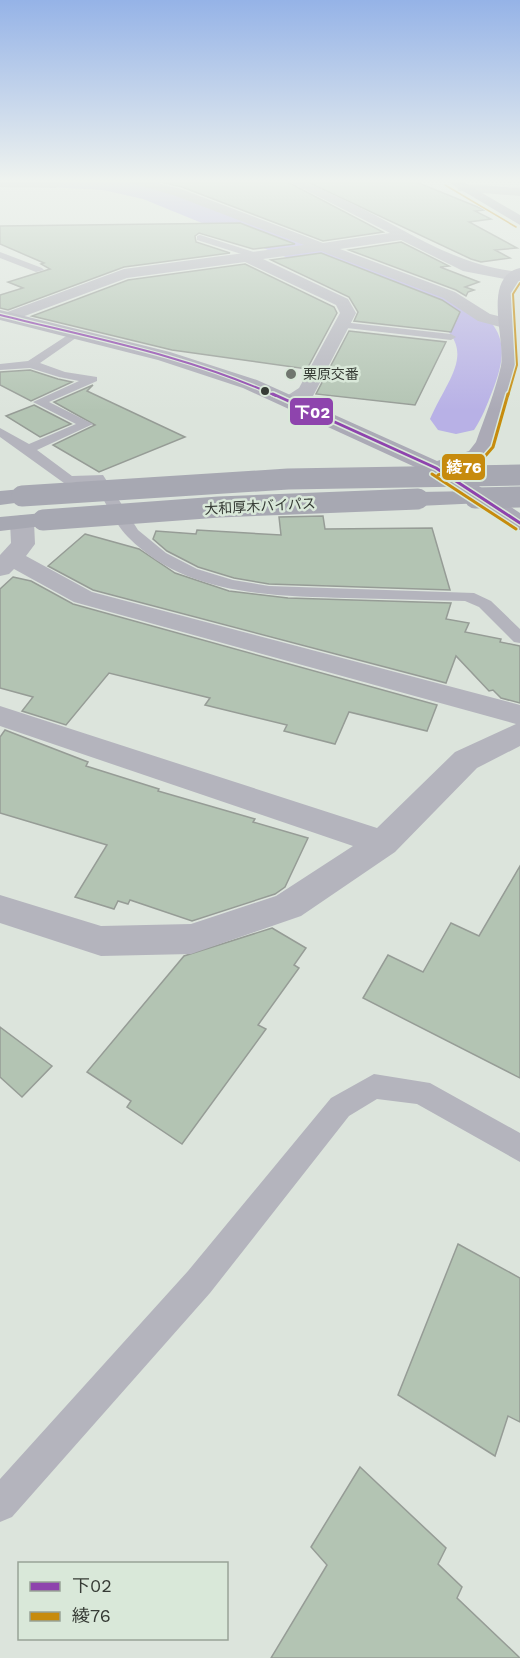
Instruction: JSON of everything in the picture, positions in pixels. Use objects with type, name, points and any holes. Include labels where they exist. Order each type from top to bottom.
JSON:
[{"type":"highway","name":"大和厚木バイパス","points":[[11,497],[288,479],[520,475]]},
{"type":"highway","name":"大和厚木バイパス","points":[[22,522],[231,507],[520,497]]},
{"type":"street","points":[[4,316],[124,274],[258,256]]},
{"type":"street","points":[[342,256],[449,295],[484,318],[504,322]]},
{"type":"street","points":[[436,468],[476,454],[486,444],[515,366],[504,322],[505,303],[518,275],[450,262],[440,256]]},
{"type":"street","points":[[253,257],[342,302],[348,313],[306,392],[290,401]]},
{"type":"street","points":[[4,316],[164,356],[250,384],[436,468],[520,524]]},
{"type":"street","points":[[22,522],[23,544],[6,563],[83,597],[520,715]]},
{"type":"street","points":[[0,716],[383,843]]},
{"type":"street","points":[[0,909],[101,941],[191,939],[288,906],[383,843],[466,760],[520,733]]},
{"type":"lane","points":[[4,256],[39,270]]},
{"type":"lane","points":[[342,325],[451,337]]},
{"type":"lane","points":[[31,364],[78,333]]},
{"type":"lane","points":[[0,367],[31,364],[63,375],[93,379],[39,402],[87,424],[28,448]]},
{"type":"lane","points":[[0,432],[28,448],[69,480],[98,478],[132,533],[160,556],[191,572],[230,584],[269,591],[468,596],[484,604],[520,638]]},
{"type":"lane","points":[[0,1505],[199,1282],[340,1107],[374,1086],[421,1092],[520,1148]]},
{"type":"building","points":[[29,256],[204,256],[124,267],[8,310],[0,308],[0,295],[23,288],[8,282],[50,269],[41,264],[44,263]]},
{"type":"building","points":[[297,256],[330,256],[442,300],[460,312],[451,332],[354,321],[358,312],[349,297],[271,260]]},
{"type":"building","points":[[366,256],[430,256],[449,266],[440,267],[479,282],[465,287],[474,290],[468,292],[466,296],[456,290]]},
{"type":"building","points":[[465,256],[510,258],[481,262]]},
{"type":"building","points":[[245,264],[334,307],[337,313],[307,369],[172,350],[32,316],[128,280]]},
{"type":"building","points":[[349,331],[446,342],[415,405],[316,394]]},
{"type":"building","points":[[30,370],[72,382],[31,401],[0,385],[0,372]]},
{"type":"building","points":[[93,385],[87,391],[185,437],[99,472],[53,445],[95,425],[54,402]]},
{"type":"building","points":[[34,405],[71,424],[40,437],[6,416]]},
{"type":"building","points":[[323,516],[325,529],[432,528],[450,590],[269,584],[234,578],[198,567],[167,551],[153,539],[156,531],[196,534],[197,530],[281,535],[279,517]]},
{"type":"building","points":[[85,534],[139,549],[175,573],[229,591],[288,598],[451,603],[446,619],[469,623],[465,632],[501,639],[500,642],[520,646],[520,703],[501,698],[493,690],[489,691],[456,656],[446,683],[93,590],[48,566]]},
{"type":"building","points":[[13,577],[31,581],[73,604],[437,705],[427,731],[349,712],[335,744],[284,731],[287,725],[205,705],[210,698],[109,673],[66,725],[22,711],[33,697],[0,688],[0,589]]},
{"type":"building","points":[[5,730],[88,762],[86,766],[308,838],[285,887],[275,894],[192,921],[130,900],[128,904],[118,901],[114,909],[75,897],[107,845],[0,813],[0,737]]},
{"type":"building","points":[[520,866],[520,1078],[363,998],[388,955],[423,972],[451,923],[479,936]]},
{"type":"building","points":[[272,928],[306,948],[294,965],[299,968],[258,1025],[266,1029],[182,1144],[127,1107],[131,1101],[87,1072],[184,956]]},
{"type":"building","points":[[0,1027],[52,1066],[22,1097],[0,1077]]},
{"type":"building","points":[[458,1244],[520,1278],[520,1422],[508,1416],[495,1456],[398,1395]]},
{"type":"building","points":[[360,1467],[446,1548],[438,1564],[462,1587],[457,1598],[520,1658],[271,1658],[327,1565],[311,1547]]},
{"type":"waterway","points":[[317,256],[443,306],[474,331],[481,345],[481,352],[477,368],[456,419]]},
{"type":"transit line","name":"綾76","points":[[438,475],[480,462],[493,447],[517,365],[512,304],[513,294],[520,283]]},
{"type":"transit line","name":"下02","points":[[0,315],[164,356],[250,384],[436,468],[520,523]]},
{"type":"transit line","name":"綾76","points":[[432,474],[516,529]]},
{"type":"place","name":"栗原交番","points":[[291,374]]}]
